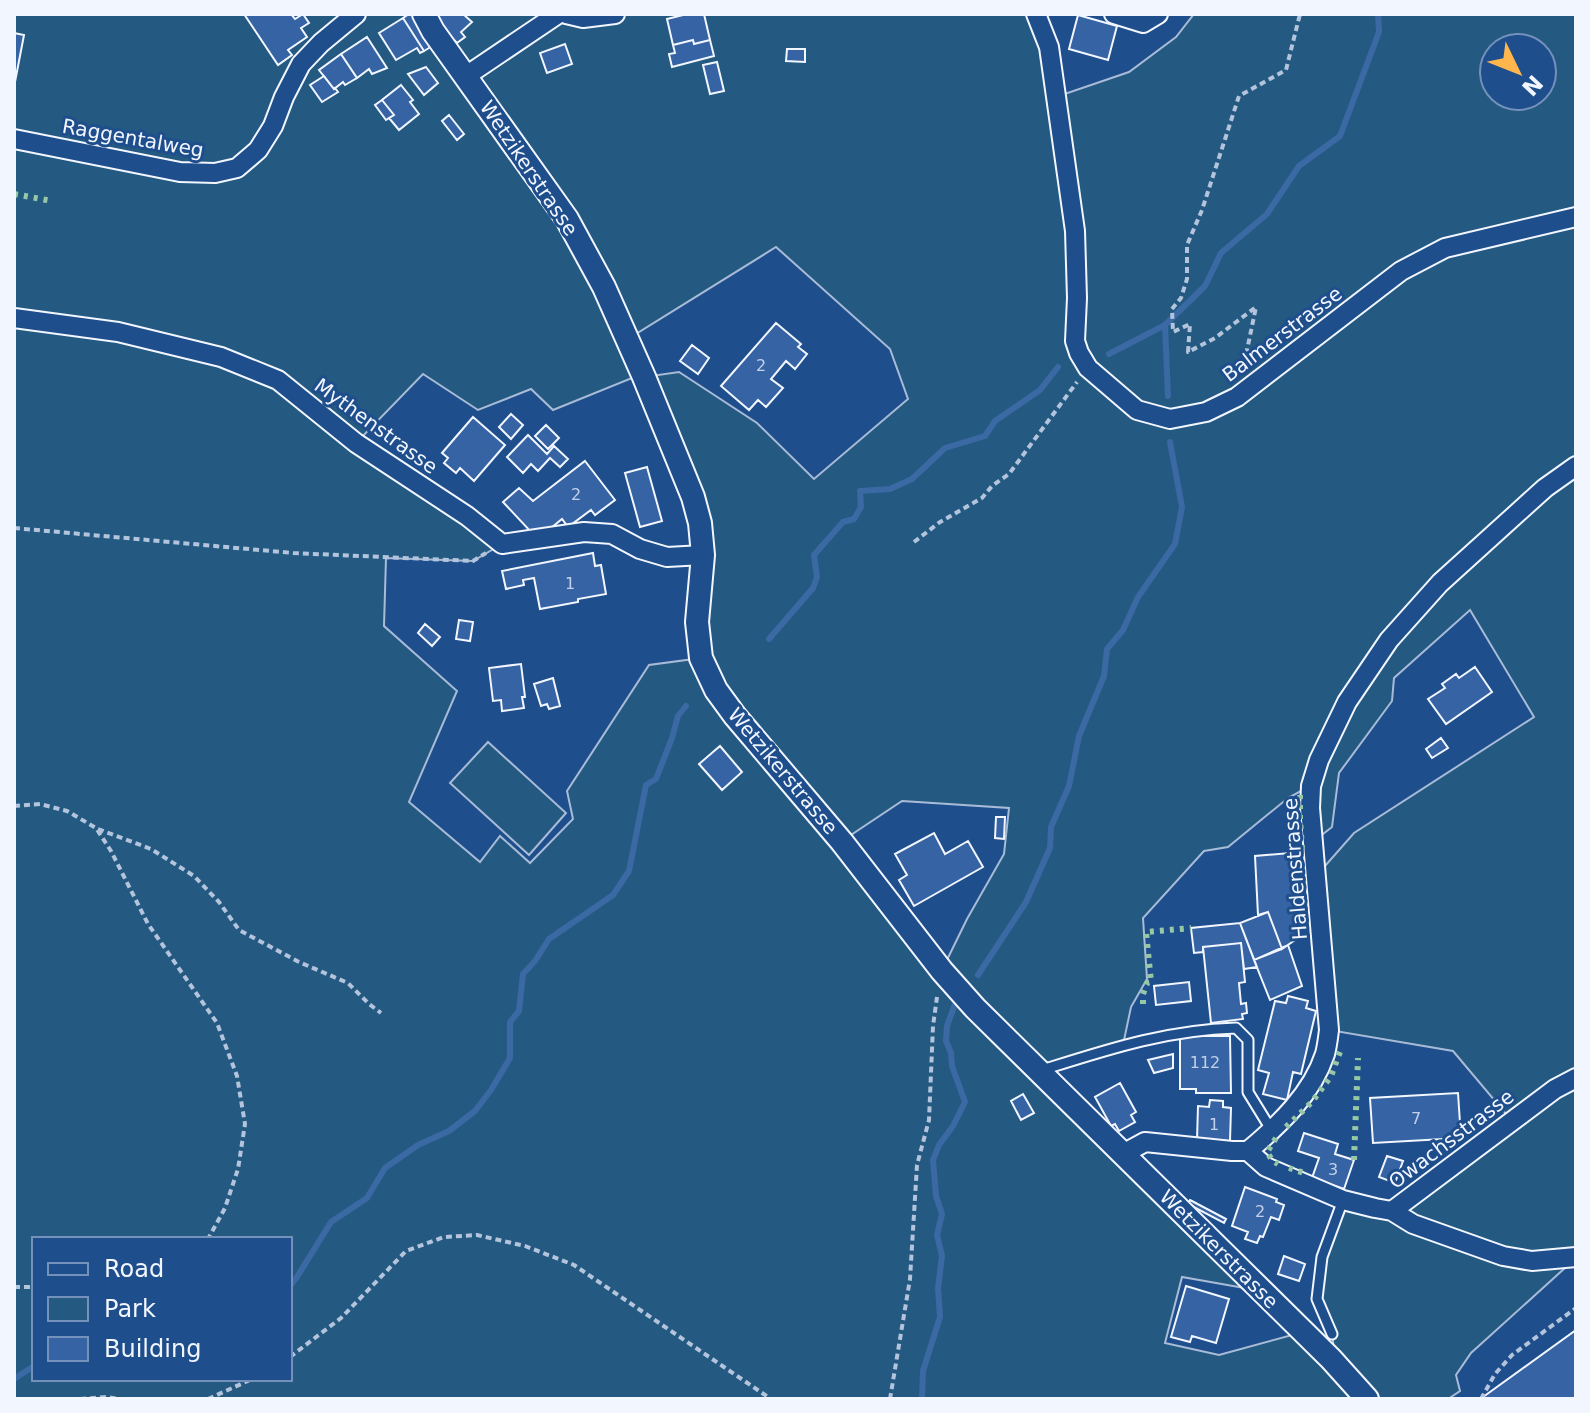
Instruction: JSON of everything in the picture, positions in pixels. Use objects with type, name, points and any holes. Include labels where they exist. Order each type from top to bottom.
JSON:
[{"type":"street","name":"Raggentalweg","points":[[14,139],[180,172],[215,173],[237,168],[258,150],[266,138],[301,64],[356,14]]},
{"type":"street","name":"Wetzikerstrasse","points":[[424,14],[567,219],[604,287],[644,377],[693,497],[700,523],[703,555],[697,622],[701,658],[716,690],[975,1008],[1331,1359],[1367,1399]]},
{"type":"street","points":[[466,76],[558,14]]},
{"type":"street","points":[[566,14],[583,18],[615,14]]},
{"type":"street","points":[[1036,14],[1049,47],[1075,231],[1075,341],[1088,368]]},
{"type":"street","points":[[1114,14],[1143,23],[1158,14]]},
{"type":"street","name":"Balmerstrasse","points":[[1088,368],[1137,410],[1170,419],[1206,412],[1237,397],[1401,271],[1434,253],[1576,217]]},
{"type":"street","name":"Mythenstrasse","points":[[14,318],[118,332],[221,357],[278,380],[356,443],[467,516],[502,544]]},
{"type":"street","name":"Haldenstrasse","points":[[1248,1151],[1272,1131],[1304,1094],[1326,1053],[1329,1030],[1310,808],[1311,786],[1319,760],[1347,702],[1389,640],[1440,583],[1545,488],[1576,466]]},
{"type":"street","points":[[502,544],[584,532],[612,534],[640,549],[667,557],[703,555]]},
{"type":"street","name":"Owachsstrasse","points":[[1248,1151],[1266,1167],[1343,1200],[1392,1211],[1555,1089],[1576,1078]]},
{"type":"street","points":[[1123,1154],[1145,1142],[1248,1151]]},
{"type":"street","points":[[1392,1211],[1413,1224],[1503,1256],[1532,1261],[1576,1257]]},
{"type":"lane","points":[[1039,1071],[1123,1045],[1182,1032],[1236,1028],[1248,1040],[1248,1092],[1272,1131]]},
{"type":"lane","points":[[1332,1334],[1317,1299],[1322,1257],[1343,1200]]},
{"type":"path","points":[[1237,397],[1233,380],[1246,355],[1256,307],[1215,338],[1188,352],[1190,324],[1173,332],[1172,309],[1181,298],[1187,279],[1187,245],[1202,210],[1239,96],[1286,70],[1300,14]]},
{"type":"path","points":[[914,542],[940,522],[982,498],[1009,474],[1088,368]]},
{"type":"path","points":[[14,528],[293,553],[473,561],[502,544]]},
{"type":"path","points":[[14,806],[40,804],[67,811],[96,828],[151,849],[194,876],[219,902],[239,930],[299,962],[348,983],[381,1013]]},
{"type":"path","points":[[96,828],[148,924],[217,1023],[237,1076],[245,1124],[238,1169],[225,1208],[209,1237]]},
{"type":"path","points":[[890,1399],[910,1279],[917,1165],[929,1120],[933,1026],[942,971]]},
{"type":"path","points":[[292,1355],[341,1318],[406,1251],[444,1237],[477,1235],[525,1246],[574,1265],[771,1399]]},
{"type":"path","points":[[1481,1399],[1495,1374],[1512,1355],[1576,1308]]},
{"type":"path","points":[[208,1399],[248,1381]]},
{"type":"path","points":[[80,1399],[120,1399]]},
{"type":"green space","points":[[14,14],[1036,14],[1056,97],[1129,72],[1176,37],[1194,14],[1576,14],[1576,1258],[1471,1353],[1456,1375],[1460,1391],[1448,1399],[14,1399]],"holes":[[[776,247],[890,349],[908,399],[814,479],[757,423],[679,372],[644,377],[703,555],[701,658],[649,665],[567,791],[573,819],[530,863],[500,836],[480,862],[409,802],[457,691],[384,626],[386,558],[473,561],[502,544],[356,443],[423,374],[478,410],[531,389],[553,410],[642,374],[628,339]],[[1470,610],[1534,717],[1354,833],[1316,874],[1329,1030],[1453,1051],[1512,1121],[1392,1211],[1343,1200],[1322,1257],[1317,1299],[1332,1334],[1334,1349],[1303,1332],[1219,1355],[1165,1343],[1182,1277],[1261,1291],[1040,1070],[1123,1045],[1131,1007],[1147,979],[1143,918],[1204,851],[1228,847],[1288,798],[1310,786],[1312,834],[1323,834],[1332,827],[1339,773],[1392,701],[1394,678]],[[902,801],[1009,808],[1004,854],[942,970],[842,841]]]},
{"type":"green space","points":[[488,742],[566,813],[529,855],[450,783]]},
{"type":"building","points":[[244,14],[291,14],[295,19],[303,14],[309,23],[301,28],[307,37],[288,50],[292,55],[278,65]]},
{"type":"building","points":[[414,14],[434,45],[424,51],[403,18]]},
{"type":"building","points":[[437,14],[463,14],[472,22],[461,32],[465,37],[457,43],[452,41],[431,19]]},
{"type":"building","points":[[704,14],[710,40],[673,45],[667,19]]},
{"type":"building","points":[[1078,15],[1117,26],[1108,60],[1069,49]]},
{"type":"building","points":[[403,18],[424,51],[420,53],[417,48],[396,60],[379,33]]},
{"type":"building","points":[[14,33],[24,35],[14,87]]},
{"type":"building","points":[[367,37],[387,68],[372,74],[369,69],[357,78],[341,54]]},
{"type":"building","points":[[693,40],[694,44],[710,40],[714,56],[672,67],[669,54],[675,53],[673,45]]},
{"type":"building","points":[[565,44],[572,64],[547,73],[540,53]]},
{"type":"building","points":[[787,49],[805,49],[805,62],[786,61]]},
{"type":"building","points":[[341,54],[357,78],[345,85],[343,82],[334,89],[319,70]]},
{"type":"building","points":[[717,62],[724,91],[710,94],[703,65]]},
{"type":"building","points":[[426,67],[438,83],[424,95],[408,74]]},
{"type":"building","points":[[324,76],[338,92],[322,102],[310,85]]},
{"type":"building","points":[[401,85],[419,114],[399,130],[389,118],[394,115],[382,100]]},
{"type":"building","points":[[382,100],[394,115],[386,120],[375,105]]},
{"type":"building","points":[[449,115],[464,134],[457,140],[442,121]]},
{"type":"building","points":[[776,323],[801,344],[798,347],[807,354],[795,369],[786,361],[771,379],[783,388],[766,407],[758,400],[749,410],[721,386]]},
{"type":"building","points":[[692,345],[709,358],[698,374],[680,361]]},
{"type":"building","points":[[511,414],[523,425],[511,439],[499,427]]},
{"type":"building","points":[[473,417],[505,445],[474,481],[460,468],[456,473],[444,463],[448,458],[442,453]]},
{"type":"building","points":[[546,425],[559,438],[548,449],[535,436]]},
{"type":"building","points":[[528,435],[547,454],[554,446],[568,459],[560,467],[550,458],[538,471],[531,464],[523,473],[507,457]]},
{"type":"building","points":[[585,461],[615,500],[595,515],[591,510],[568,527],[562,519],[551,528],[531,532],[503,502],[519,488],[533,501]]},
{"type":"building","points":[[647,467],[662,521],[640,527],[625,473]]},
{"type":"building","points":[[593,553],[595,566],[601,565],[606,594],[540,609],[534,578],[523,580],[524,585],[506,589],[502,571]]},
{"type":"building","points":[[459,620],[473,622],[470,641],[456,639]]},
{"type":"building","points":[[425,624],[440,637],[432,646],[418,633]]},
{"type":"building","points":[[521,664],[524,708],[502,711],[501,700],[493,701],[489,668]]},
{"type":"building","points":[[1475,667],[1492,692],[1446,724],[1428,699],[1445,688],[1442,684],[1456,674],[1459,678]]},
{"type":"building","points":[[553,678],[560,706],[549,709],[547,704],[541,706],[534,684]]},
{"type":"building","points":[[1441,738],[1448,748],[1432,758],[1426,749]]},
{"type":"building","points":[[720,746],[742,772],[722,790],[699,764]]},
{"type":"building","points":[[996,817],[1005,817],[1004,839],[995,838]]},
{"type":"building","points":[[934,833],[945,854],[968,841],[983,867],[914,906],[899,880],[907,875],[895,854]]},
{"type":"building","points":[[1290,853],[1298,938],[1282,949],[1268,912],[1258,915],[1255,856]]},
{"type":"building","points":[[1268,912],[1282,949],[1254,960],[1240,923]]},
{"type":"building","points":[[1240,923],[1257,967],[1244,969],[1241,943],[1203,947],[1203,952],[1194,953],[1191,928]]},
{"type":"building","points":[[1241,943],[1245,982],[1239,983],[1241,1004],[1246,1003],[1247,1013],[1242,1014],[1243,1019],[1211,1023],[1203,947]]},
{"type":"building","points":[[1288,945],[1302,986],[1270,1000],[1254,960]]},
{"type":"building","points":[[1189,982],[1191,1001],[1156,1005],[1154,986]]},
{"type":"building","points":[[1288,996],[1308,1001],[1306,1008],[1316,1011],[1301,1074],[1293,1072],[1287,1100],[1263,1094],[1269,1073],[1258,1070],[1275,1001],[1286,1003]]},
{"type":"building","points":[[1180,1036],[1230,1036],[1231,1093],[1196,1093],[1196,1089],[1180,1089]]},
{"type":"building","points":[[1173,1054],[1173,1068],[1154,1073],[1148,1060]]},
{"type":"building","points":[[1120,1083],[1136,1112],[1131,1115],[1135,1122],[1119,1131],[1115,1124],[1111,1126],[1095,1097]]},
{"type":"building","points":[[1458,1093],[1461,1138],[1373,1143],[1370,1098]]},
{"type":"building","points":[[1023,1094],[1034,1113],[1021,1120],[1011,1101]]},
{"type":"building","points":[[1210,1100],[1223,1101],[1223,1107],[1231,1108],[1230,1141],[1197,1140],[1198,1106],[1209,1107]]},
{"type":"building","points":[[1304,1133],[1338,1144],[1335,1154],[1354,1160],[1344,1189],[1312,1178],[1319,1158],[1298,1151]]},
{"type":"building","points":[[1387,1156],[1403,1161],[1395,1183],[1379,1177]]},
{"type":"building","points":[[1245,1187],[1277,1199],[1276,1202],[1284,1205],[1279,1220],[1271,1217],[1263,1237],[1260,1236],[1257,1243],[1245,1239],[1248,1232],[1232,1226]]},
{"type":"building","points":[[1190,1200],[1226,1219],[1224,1223],[1188,1204]]},
{"type":"building","points":[[1284,1256],[1305,1264],[1299,1281],[1278,1274]]},
{"type":"building","points":[[1186,1286],[1229,1299],[1216,1343],[1192,1336],[1190,1342],[1171,1337]]},
{"type":"building","points":[[1576,1330],[1576,1399],[1484,1399],[1483,1397]]},
{"type":"waterway","points":[[1168,396],[1165,325],[1205,286],[1221,253],[1267,214],[1299,166],[1340,136],[1379,32],[1378,14]]},
{"type":"waterway","points":[[1109,354],[1165,325]]},
{"type":"waterway","points":[[769,639],[813,588],[817,577],[814,555],[843,522],[854,519],[861,507],[860,491],[890,489],[912,479],[945,448],[985,436],[995,421],[1040,390],[1058,367]]},
{"type":"waterway","points":[[978,975],[1026,902],[1050,848],[1051,827],[1069,786],[1079,736],[1104,676],[1107,649],[1123,630],[1138,597],[1175,544],[1182,507],[1170,442]]},
{"type":"waterway","points":[[292,1283],[331,1222],[367,1198],[385,1168],[418,1145],[449,1131],[475,1111],[491,1090],[510,1058],[510,1022],[519,1011],[523,974],[549,939],[613,895],[629,871],[646,785],[656,779],[678,716],[686,706]]},
{"type":"waterway","points":[[922,1399],[923,1371],[940,1317],[938,1288],[942,1256],[937,1235],[942,1214],[936,1196],[933,1160],[965,1102],[946,1041],[947,1026],[955,1004]]},
{"type":"waterway","points":[[14,1379],[32,1367]]},
{"type":"hedge","points":[[14,194],[52,201]]},
{"type":"hedge","points":[[1300,795],[1302,849]]},
{"type":"hedge","points":[[1143,1004],[1143,994],[1147,983],[1151,982],[1146,932],[1191,928]]},
{"type":"hedge","points":[[1286,1127],[1312,1102],[1331,1076],[1341,1049]]},
{"type":"hedge","points":[[1354,1160],[1358,1058]]},
{"type":"hedge","points":[[1276,1138],[1267,1152],[1278,1164]]},
{"type":"hedge","points":[[1289,1168],[1304,1173]]}]
